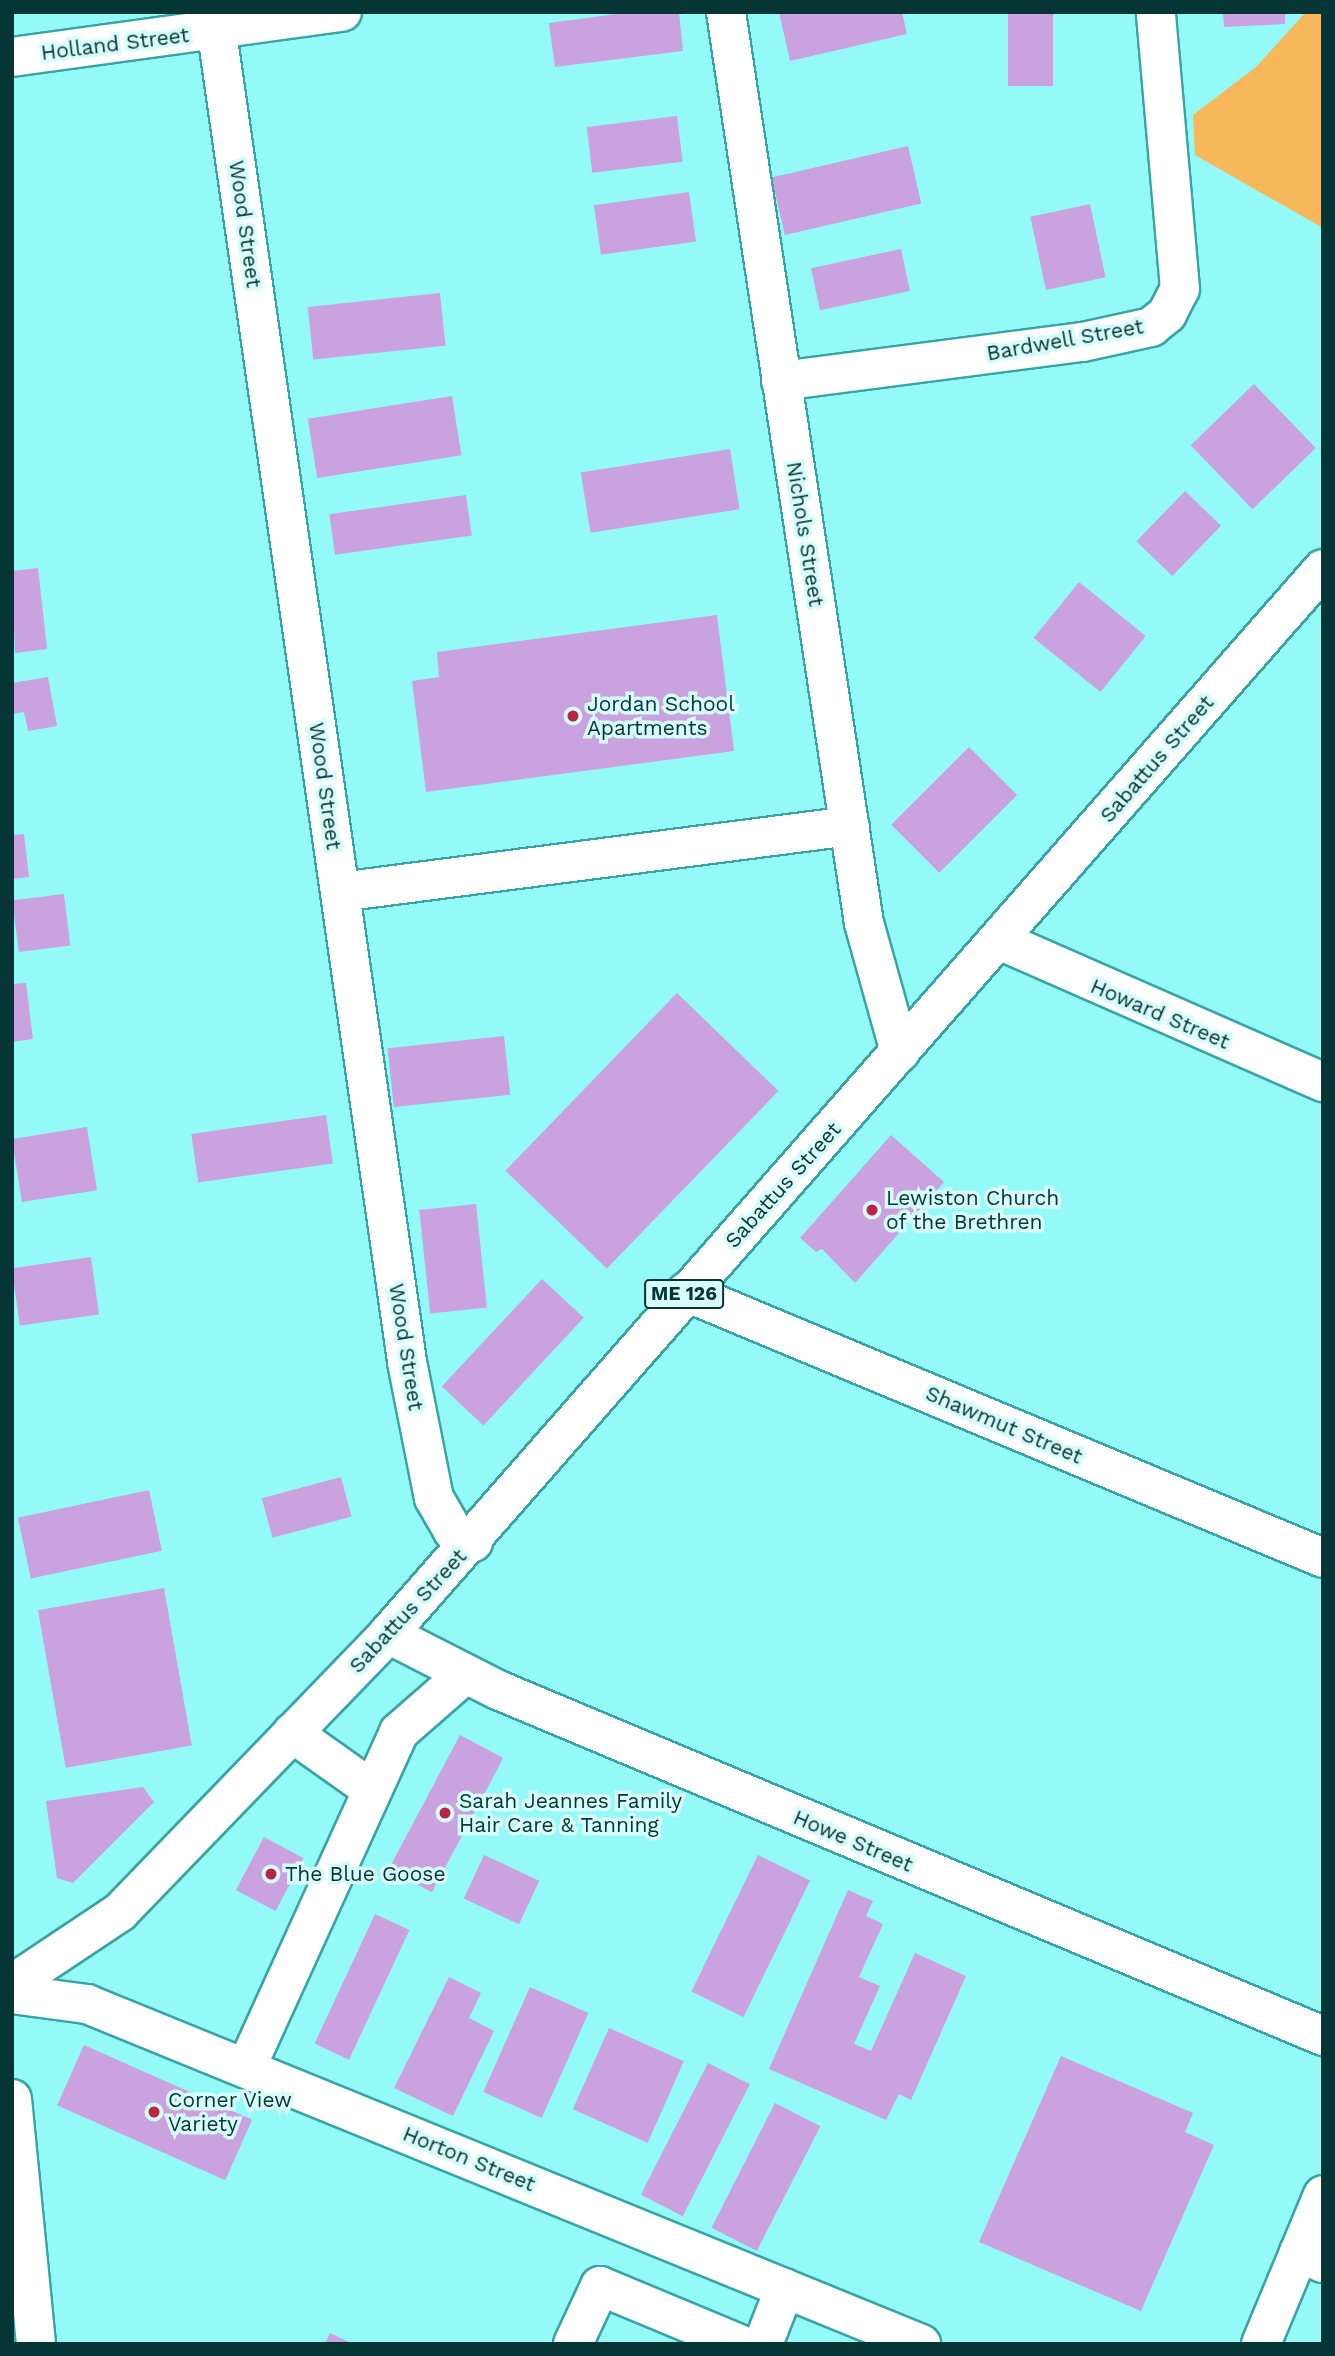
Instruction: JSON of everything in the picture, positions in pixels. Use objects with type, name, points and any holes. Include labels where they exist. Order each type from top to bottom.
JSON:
[{"type":"street","name":"Holland Street","points":[[12,57],[216,21],[342,12]]},
{"type":"street","name":"Nichols Street","points":[[726,12],[864,923],[900,1052]]},
{"type":"street","name":"Bardwell Street","points":[[781,381],[1083,342],[1152,327],[1167,314],[1180,289],[1156,12]]},
{"type":"street","name":"Wood Street","points":[[216,21],[407,1362],[431,1485],[453,1531],[473,1542]]},
{"type":"street","name":"Sabattus Street","points":[[12,1984],[120,1912],[473,1542],[686,1292],[1316,589]]},
{"type":"street","points":[[340,892],[850,826]]},
{"type":"street","name":"Howard Street","points":[[999,940],[1323,1082]]},
{"type":"street","name":"Shawmut Street","points":[[686,1292],[1323,1558]]},
{"type":"street","name":"Howe Street","points":[[387,1634],[464,1675],[1323,2036]]},
{"type":"street","points":[[246,2068],[399,1732],[464,1675]]},
{"type":"street","points":[[292,1733],[371,1789]]},
{"type":"street","name":"Horton Street","points":[[12,1994],[87,2004],[785,2288],[876,2335],[921,2344]]},
{"type":"street","points":[[12,2099],[36,2344]]},
{"type":"street","points":[[1261,2344],[1311,2258],[1323,2195]]},
{"type":"street","points":[[573,2344],[600,2286],[738,2344]]},
{"type":"street","points":[[763,2344],[785,2288]]},
{"type":"shaded area","points":[[1306,12],[1323,12],[1323,228],[1195,155],[1193,115],[1256,67]]},
{"type":"building","points":[[632,12],[679,12],[683,51],[555,67],[549,23]]},
{"type":"building","points":[[779,12],[902,12],[907,34],[790,61]]},
{"type":"building","points":[[1008,12],[1053,12],[1053,86],[1008,86]]},
{"type":"building","points":[[1223,12],[1285,12],[1285,24],[1224,27]]},
{"type":"building","points":[[677,116],[683,162],[592,173],[587,127]]},
{"type":"building","points":[[908,146],[921,203],[785,235],[772,177]]},
{"type":"building","points":[[689,192],[696,242],[601,255],[594,205]]},
{"type":"building","points":[[1090,204],[1106,277],[1046,290],[1030,217]]},
{"type":"building","points":[[901,249],[910,291],[820,310],[811,268]]},
{"type":"building","points":[[440,293],[446,346],[313,360],[308,307]]},
{"type":"building","points":[[1254,384],[1316,448],[1253,509],[1191,445]]},
{"type":"building","points":[[452,396],[461,455],[317,478],[308,419]]},
{"type":"building","points":[[730,449],[740,509],[590,533],[581,473]]},
{"type":"building","points":[[1185,491],[1221,526],[1172,576],[1136,541]]},
{"type":"building","points":[[466,495],[472,536],[335,555],[329,514]]},
{"type":"building","points":[[38,568],[47,649],[15,653],[12,571]]},
{"type":"building","points":[[1079,582],[1146,636],[1101,692],[1034,638]]},
{"type":"building","name":"Jordan School Apartments","points":[[717,615],[734,751],[426,792],[412,681],[439,677],[437,652]]},
{"type":"building","points":[[48,677],[57,726],[28,731],[24,712],[12,714],[12,683]]},
{"type":"building","points":[[969,747],[1017,795],[939,873],[891,825]]},
{"type":"building","points":[[24,834],[29,877],[12,879],[12,835]]},
{"type":"building","points":[[64,894],[70,946],[19,952],[12,900]]},
{"type":"building","points":[[26,983],[33,1039],[12,1042],[12,984]]},
{"type":"building","points":[[677,993],[778,1091],[607,1269],[505,1171]]},
{"type":"building","points":[[504,1036],[510,1095],[394,1107],[388,1048]]},
{"type":"building","points":[[326,1115],[333,1164],[198,1182],[191,1134]]},
{"type":"building","points":[[87,1127],[97,1190],[22,1202],[12,1139]]},
{"type":"building","name":"Lewiston Church of the Brethren","points":[[891,1135],[944,1182],[855,1283],[822,1249],[816,1252],[800,1238]]},
{"type":"building","points":[[476,1204],[487,1307],[430,1313],[419,1210]]},
{"type":"building","points":[[91,1257],[99,1314],[20,1326],[12,1268]]},
{"type":"building","points":[[542,1279],[584,1318],[483,1425],[442,1387]]},
{"type":"building","points":[[341,1477],[352,1517],[272,1538],[262,1498]]},
{"type":"building","points":[[149,1490],[162,1551],[31,1579],[18,1518]]},
{"type":"building","points":[[164,1588],[192,1746],[66,1768],[38,1610]]},
{"type":"building","name":"Sarah Jeannes Family Hair Care & Tanning","points":[[460,1735],[503,1758],[432,1892],[389,1869]]},
{"type":"building","points":[[143,1787],[154,1802],[73,1883],[57,1878],[46,1801]]},
{"type":"building","name":"The Blue Goose","points":[[264,1837],[304,1858],[276,1911],[236,1890]]},
{"type":"building","points":[[484,1855],[539,1881],[519,1924],[464,1899]]},
{"type":"building","points":[[758,1855],[810,1880],[743,2017],[691,1992]]},
{"type":"building","points":[[848,1890],[873,1901],[866,1916],[883,1924],[859,1977],[880,1986],[854,2044],[871,2051],[915,1953],[966,1976],[911,2100],[899,2094],[886,2120],[769,2069]]},
{"type":"building","points":[[375,1914],[409,1930],[349,2060],[315,2044]]},
{"type":"building","points":[[449,1977],[481,1993],[469,2018],[494,2031],[453,2116],[394,2088]]},
{"type":"building","points":[[530,1987],[588,2013],[542,2118],[483,2092]]},
{"type":"building","points":[[609,2028],[684,2061],[648,2143],[573,2109]]},
{"type":"building","name":"Corner View Variety","points":[[84,2045],[252,2120],[225,2180],[57,2105]]},
{"type":"building","points":[[1061,2056],[1193,2113],[1185,2132],[1214,2145],[1141,2311],[979,2242]]},
{"type":"building","points":[[708,2063],[750,2084],[683,2216],[641,2195]]},
{"type":"building","points":[[775,2103],[820,2126],[757,2251],[711,2228]]},
{"type":"building","points":[[330,2333],[353,2344],[325,2344]]},
{"type":"place","name":"Jordan School Apartments","points":[[573,716]]},
{"type":"place","name":"Lewiston Church of the Brethren","points":[[872,1210]]},
{"type":"place","name":"Sarah Jeannes Family Hair Care & Tanning","points":[[445,1813]]},
{"type":"place","name":"The Blue Goose","points":[[271,1874]]},
{"type":"place","name":"Corner View Variety","points":[[154,2112]]}]
